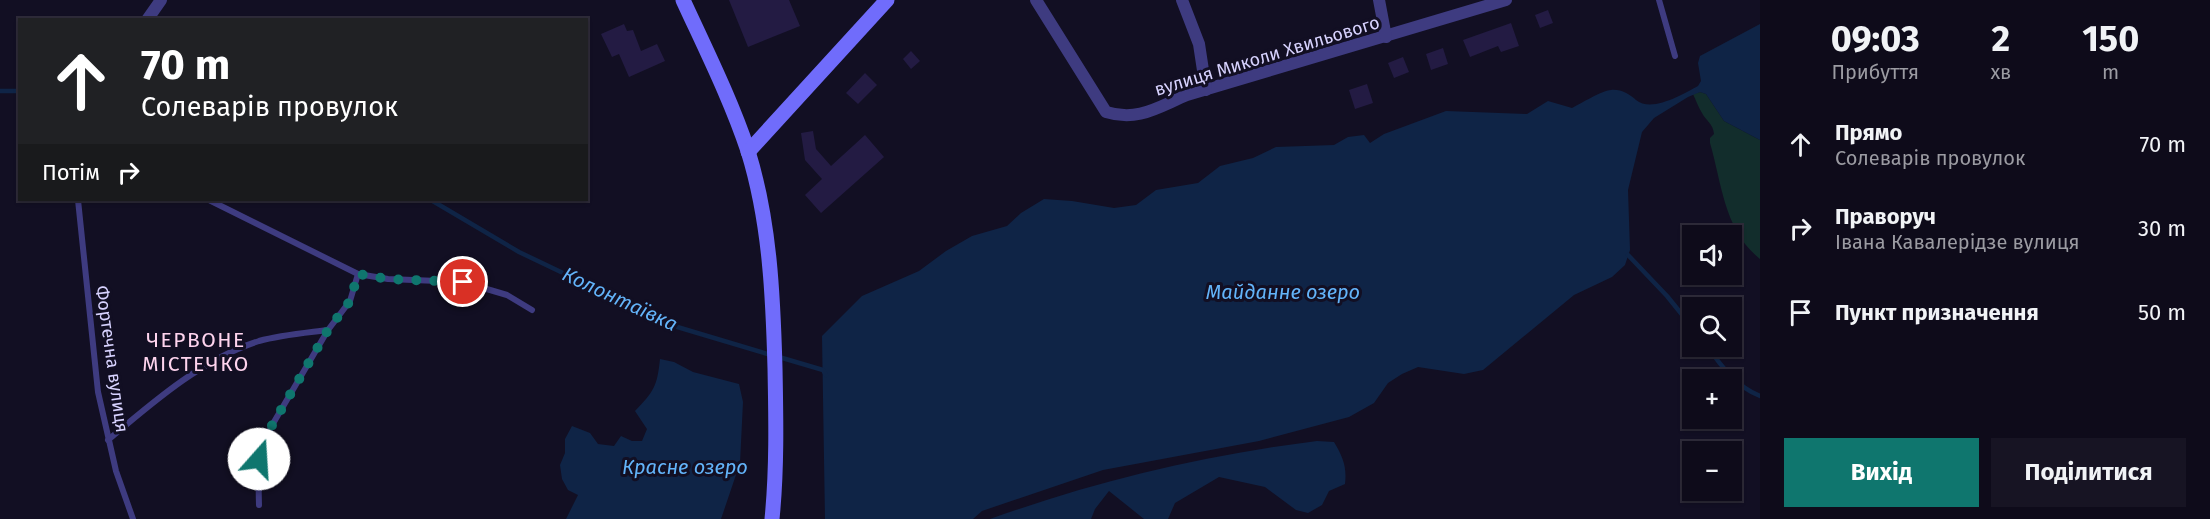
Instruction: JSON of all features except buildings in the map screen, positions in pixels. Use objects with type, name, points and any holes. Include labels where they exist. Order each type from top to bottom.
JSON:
[{"type":"main road","points":[[683,0],[748,152],[762,212],[771,272],[774,330],[776,479],[772,519]]},
{"type":"main road","points":[[748,152],[886,0]]},
{"type":"street","points":[[148,18],[161,0]]},
{"type":"street","name":"вулиця Миколи Хвильового","points":[[1036,0],[1098,102],[1106,112],[1120,116],[1137,116],[1187,95],[1506,0]]},
{"type":"street","points":[[1182,0],[1198,44],[1206,90]]},
{"type":"street","points":[[1379,0],[1386,37]]},
{"type":"lane","points":[[1659,0],[1675,56]]},
{"type":"lane","name":"Фортечна вулиця","points":[[78,201],[98,392],[108,440],[133,519]]},
{"type":"lane","points":[[211,201],[358,274],[388,279],[463,282],[507,296],[532,310]]},
{"type":"lane","points":[[259,505],[259,459],[271,427],[328,330],[350,301],[358,274]]},
{"type":"lane","points":[[108,440],[174,387],[232,352],[260,341],[328,330]]},
{"type":"green space","points":[[1700,92],[1706,94],[1724,121],[1760,140],[1760,259],[1742,238],[1742,225],[1734,225],[1726,206],[1710,143],[1710,138],[1714,134],[1713,130],[1693,94]]},
{"type":"water","name":"Майданне озеро","points":[[1760,24],[1760,140],[1724,121],[1706,94],[1700,92],[1654,118],[1642,132],[1628,190],[1630,250],[1625,265],[1612,277],[1574,295],[1483,370],[1464,374],[1418,367],[1388,383],[1374,403],[1349,417],[1259,441],[1103,470],[982,511],[973,519],[825,519],[822,336],[862,296],[919,271],[946,251],[972,236],[1007,226],[1021,213],[1044,199],[1114,208],[1136,205],[1156,190],[1198,183],[1220,166],[1253,158],[1276,147],[1334,145],[1348,137],[1364,135],[1370,143],[1384,134],[1446,111],[1527,114],[1548,101],[1572,108],[1611,90],[1625,92],[1643,103],[1667,101],[1698,86],[1701,81],[1698,63],[1700,56]]},
{"type":"water","name":"Красне озеро","points":[[660,359],[674,362],[693,372],[739,384],[743,402],[740,463],[721,519],[566,519],[578,495],[568,490],[562,479],[560,465],[565,453],[565,439],[572,426],[590,433],[598,444],[614,446],[621,436],[632,441],[642,441],[647,429],[635,411],[654,388]]},
{"type":"water","points":[[1317,441],[1334,442],[1344,462],[1345,484],[1329,491],[1322,505],[1308,513],[1296,510],[1265,487],[1219,477],[1175,503],[1168,519],[1144,519],[1109,491],[1095,509],[1091,519],[990,519],[1070,493],[1151,471],[1234,454]]},
{"type":"waterway","name":"Колонтаївка","points":[[0,91],[18,91]]},
{"type":"waterway","name":"Колонтаївка","points":[[433,201],[519,252],[674,326],[771,355]]},
{"type":"waterway","points":[[1628,255],[1682,315]]},
{"type":"waterway","name":"Колонтаївка","points":[[779,357],[823,370],[826,375]]},
{"type":"waterway","points":[[1716,357],[1737,381],[1760,396]]},
{"type":"district","name":"ЧЕРВОНЕ МІСТЕЧКО","points":[[196,352]]},
{"type":"route","points":[[259,459],[271,427],[328,330],[350,301],[358,274],[388,279],[463,282]]}]
